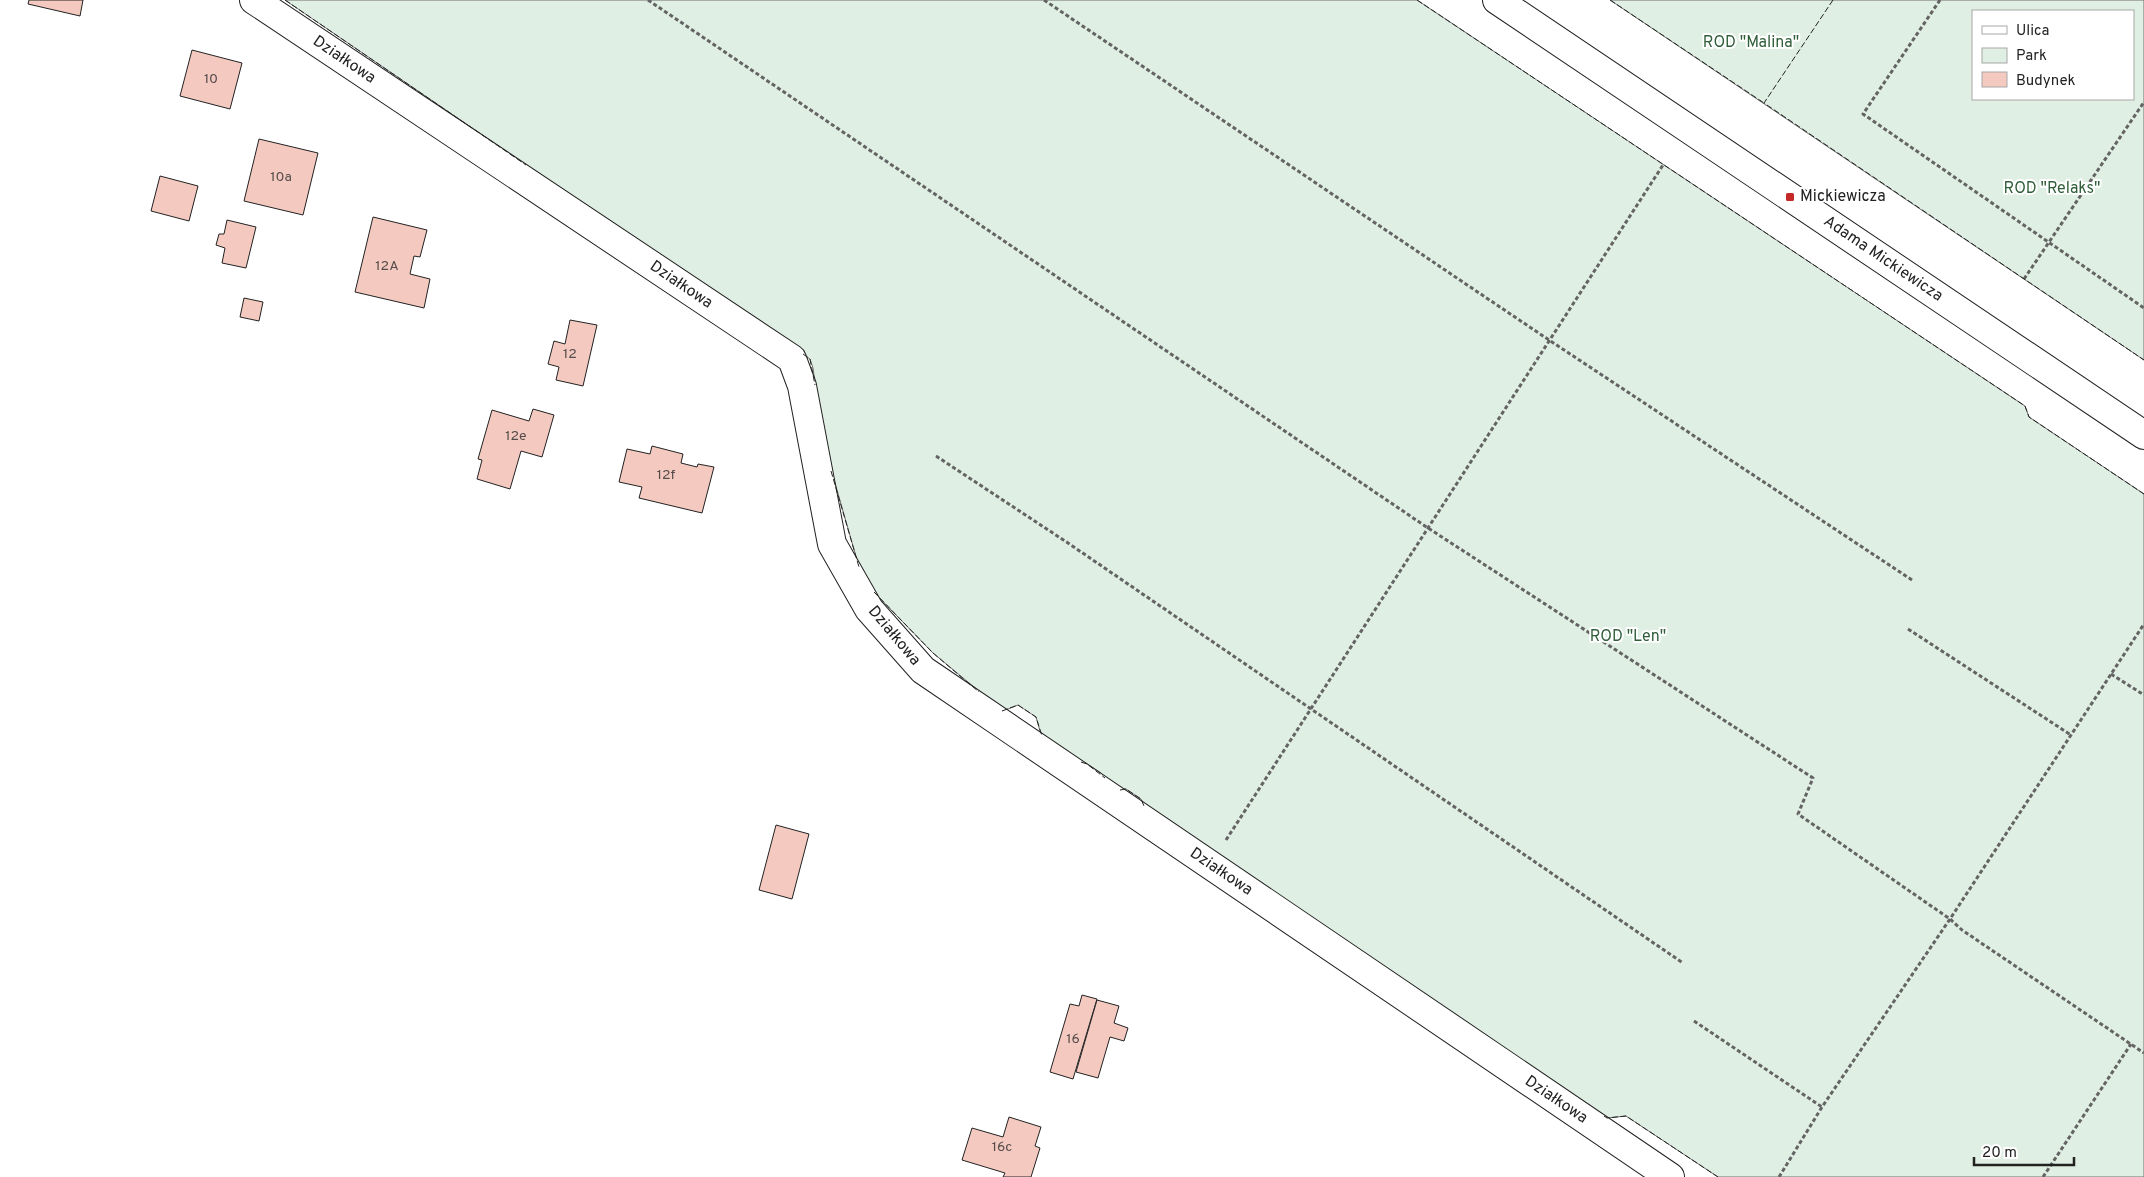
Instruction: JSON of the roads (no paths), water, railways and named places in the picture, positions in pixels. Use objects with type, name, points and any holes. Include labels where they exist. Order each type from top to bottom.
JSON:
[{"type":"street","name":"Działkowa","points":[[254,0],[792,359],[802,386],[832,544],[869,609],[923,670],[1670,1177]]},
{"type":"street","name":"Adama Mickiewicza","points":[[1497,0],[2144,435]]},
{"type":"place","name":"Mickiewicza","points":[[1790,197]]},
{"type":"park label","name":"ROD \"Malina\"","points":[[1751,43]]},
{"type":"park label","name":"ROD \"Relaks\"","points":[[2052,189]]},
{"type":"park label","name":"ROD \"Len\"","points":[[1628,637]]}]
